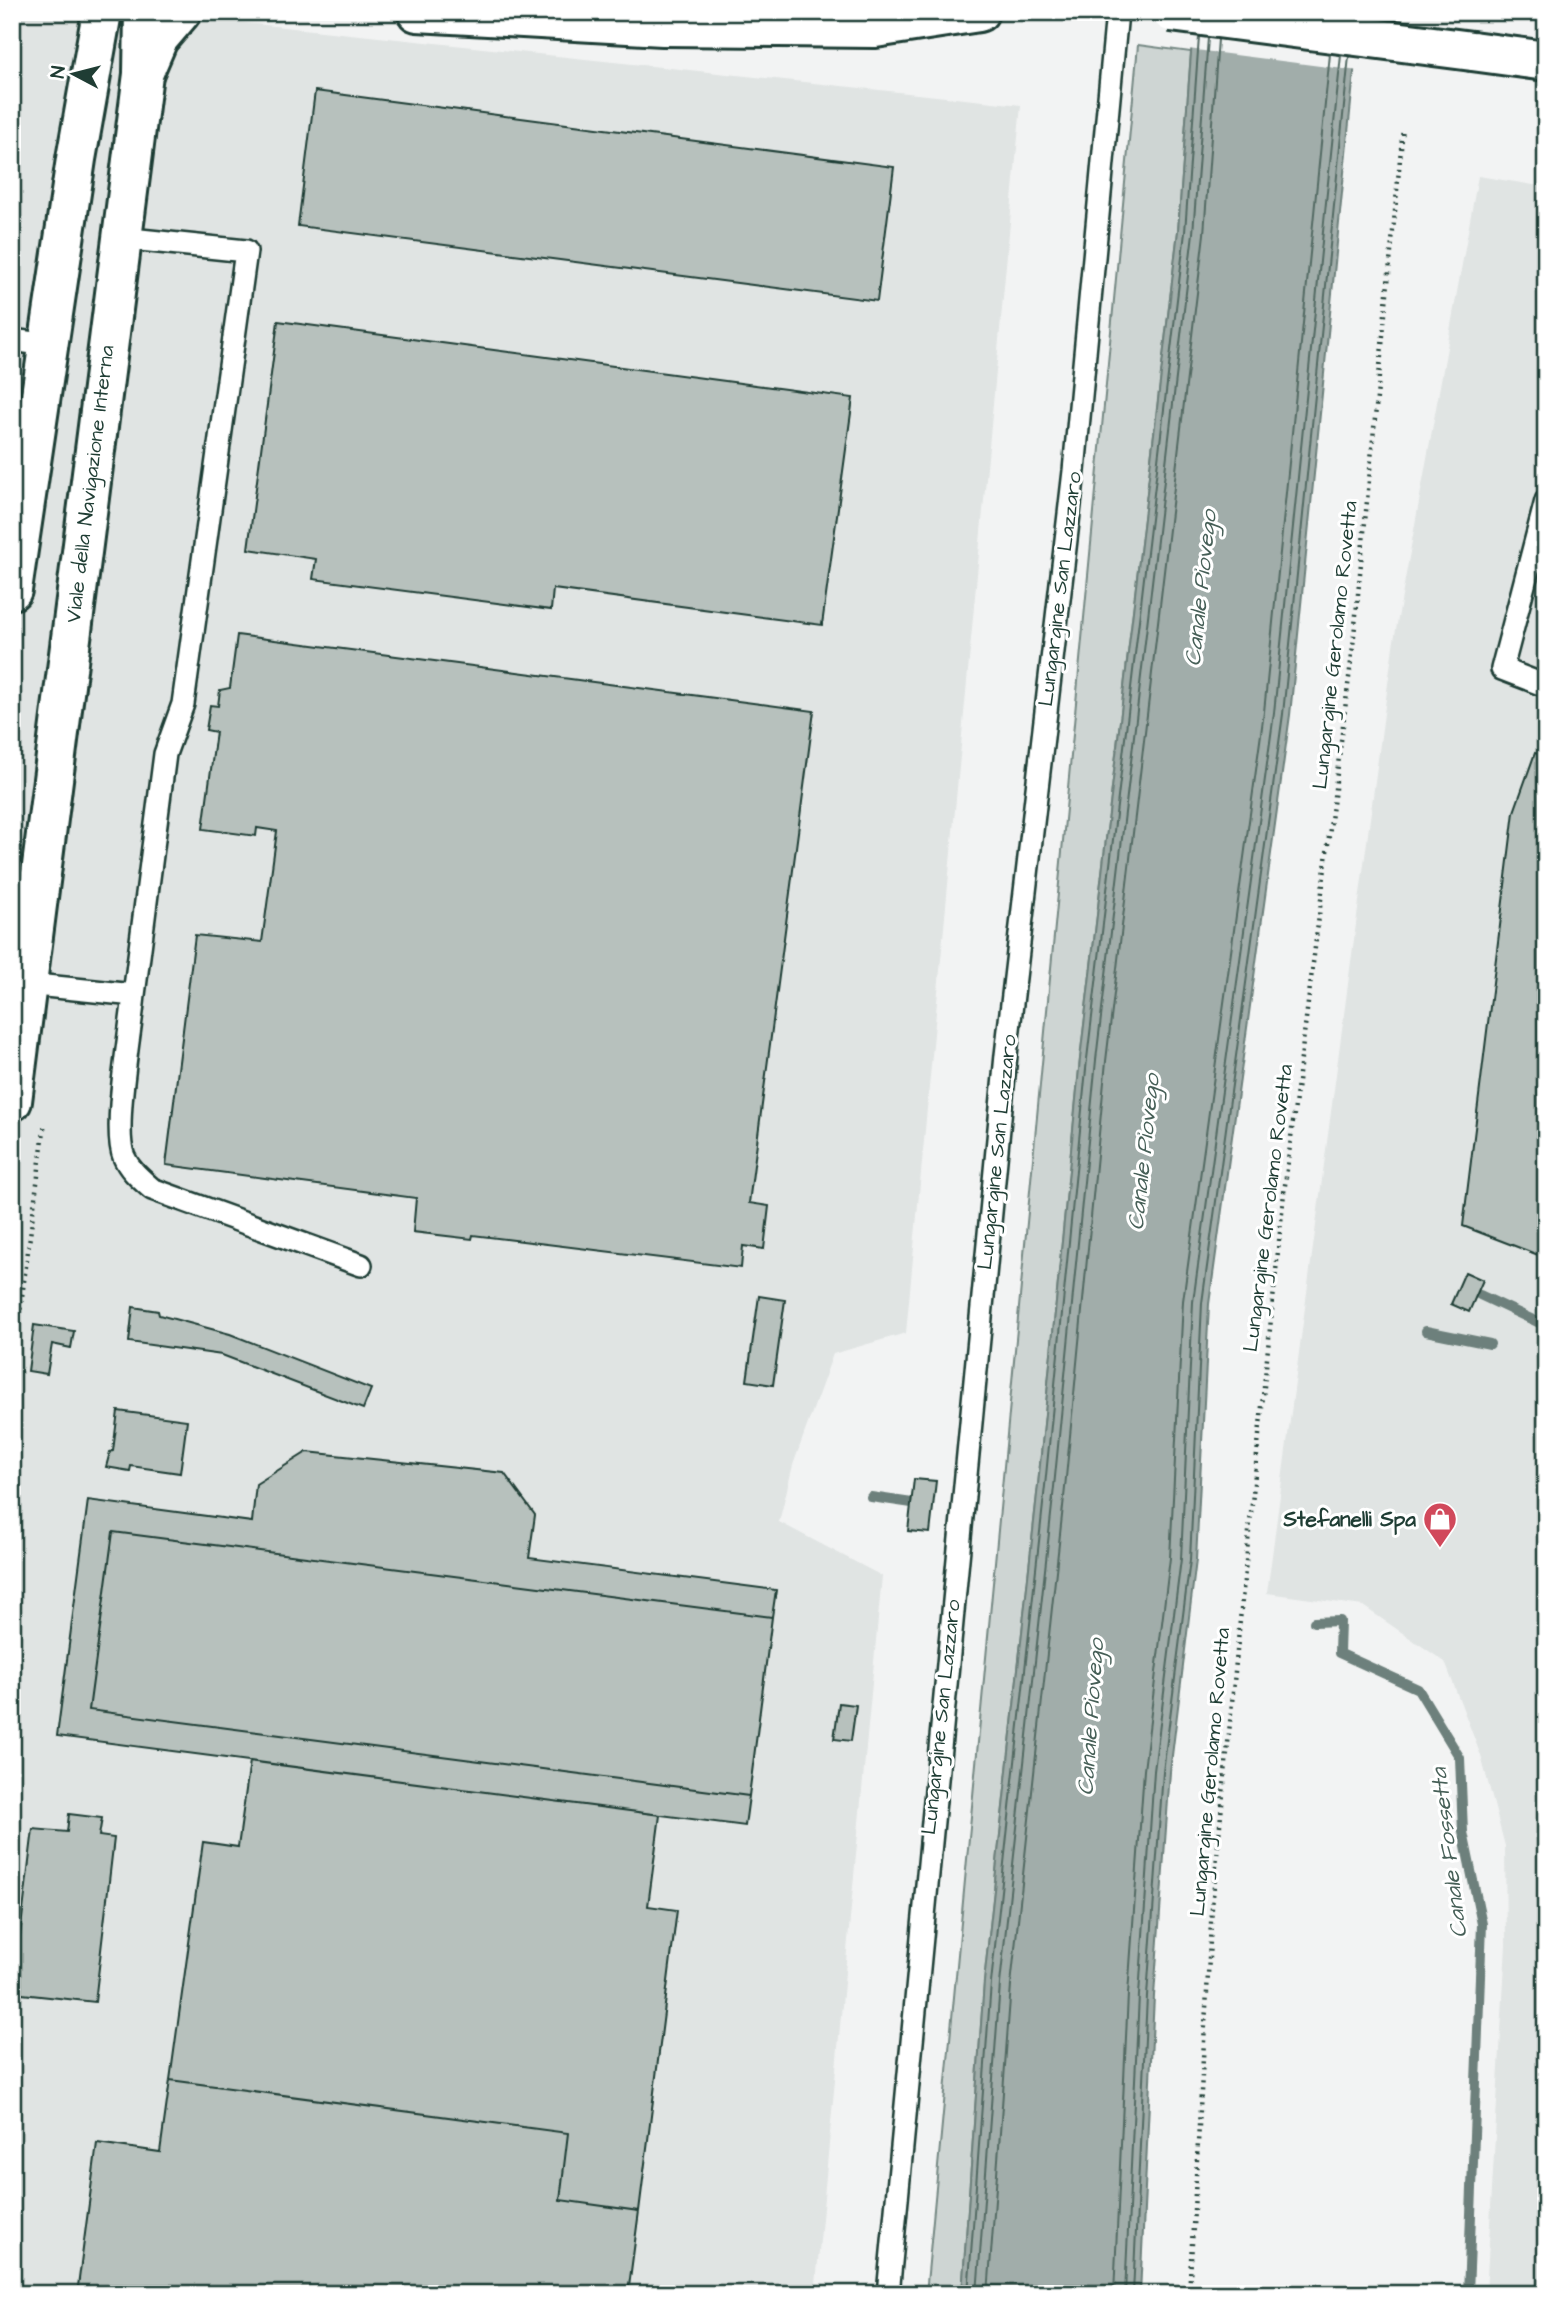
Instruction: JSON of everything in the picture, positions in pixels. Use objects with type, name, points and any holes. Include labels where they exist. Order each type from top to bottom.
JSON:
[{"type":"main road","points":[[12,590],[30,343],[76,159],[102,12]]},
{"type":"main road","name":"Viale della Navigazione Interna","points":[[12,1101],[23,965],[143,74],[144,12]]},
{"type":"main road","points":[[143,74],[158,39],[181,12]]},
{"type":"main road","points":[[417,12],[663,26],[875,28],[979,12]]},
{"type":"main road","points":[[1171,12],[1546,61]]},
{"type":"lane","name":"Lungargine San Lazzaro","points":[[888,2294],[1002,1097],[1074,471],[1117,12]]},
{"type":"lane","points":[[121,238],[246,251],[183,704],[165,754],[134,995],[121,1119],[122,1154],[130,1170],[152,1189],[361,1265]]},
{"type":"lane","points":[[1546,502],[1502,669],[1546,686]]},
{"type":"lane","points":[[23,965],[134,995]]},
{"type":"path","name":"Lungargine Gerolamo Rovetta","points":[[1189,2294],[1212,1907],[1242,1600],[1284,1193],[1353,646],[1404,128]]},
{"type":"shaded area","points":[[12,12],[190,12],[227,21],[1021,105],[906,1333],[833,1354],[793,1465],[779,1522],[882,1576],[815,2294],[12,2294]]},
{"type":"shaded area","points":[[1138,45],[1191,52],[1178,231],[1080,1059],[1038,1485],[984,1982],[962,2294],[926,2294]]},
{"type":"shaded area","points":[[1478,176],[1546,187],[1546,2294],[1486,2294],[1506,1945],[1505,1846],[1481,1756],[1445,1662],[1363,1606],[1267,1593],[1393,646]]},
{"type":"water","name":"Canale Piovego","points":[[1194,12],[1360,12],[1290,715],[1209,1304],[1196,1560],[1170,1772],[1154,1996],[1140,2294],[962,2294],[984,1982],[1038,1485],[1080,1059],[1178,231]]},
{"type":"pier","points":[[1190,12],[1363,12],[1359,71],[1188,49]]},
{"type":"building","points":[[315,91],[894,167],[877,301],[298,226]]},
{"type":"building","points":[[278,321],[853,398],[822,625],[553,589],[551,610],[313,579],[316,559],[248,549]]},
{"type":"building","points":[[237,635],[814,711],[749,1203],[769,1206],[764,1249],[743,1246],[741,1268],[473,1235],[472,1239],[413,1232],[416,1198],[166,1165],[195,935],[262,942],[277,831],[257,828],[256,836],[203,829],[216,732],[206,730],[210,705],[218,706],[220,690],[230,688]]},
{"type":"building","points":[[1535,753],[1546,756],[1546,1258],[1463,1226],[1514,812]]},
{"type":"building","points":[[1465,1272],[1483,1280],[1469,1312],[1451,1304]]},
{"type":"building","points":[[759,1296],[785,1300],[773,1385],[747,1381]]},
{"type":"building","points":[[133,1307],[158,1311],[159,1315],[230,1334],[371,1389],[363,1409],[222,1355],[129,1342]]},
{"type":"building","points":[[34,1325],[74,1331],[71,1348],[52,1344],[47,1374],[28,1371]]},
{"type":"building","points":[[118,1411],[187,1420],[180,1473],[131,1466],[130,1471],[106,1467],[110,1452],[113,1451]]},
{"type":"building","points":[[307,1452],[504,1473],[535,1515],[529,1558],[776,1590],[772,1617],[113,1532],[89,1710],[749,1796],[745,1826],[57,1736],[88,1500],[252,1522],[256,1484]]},
{"type":"building","points":[[914,1479],[936,1481],[930,1533],[908,1531]]},
{"type":"building","points":[[113,1532],[772,1617],[749,1796],[89,1710]]},
{"type":"building","points":[[839,1703],[856,1705],[851,1741],[834,1739]]},
{"type":"building","points":[[250,1761],[660,1815],[648,1906],[677,1910],[639,2211],[560,2200],[568,2133],[170,2080],[203,1842],[238,1847]]},
{"type":"building","points":[[69,1814],[102,1818],[99,1836],[114,1838],[95,2002],[13,1993],[33,1829],[67,1832]]},
{"type":"building","points":[[170,2080],[568,2133],[560,2200],[639,2211],[628,2294],[77,2294],[97,2143],[160,2152]]},
{"type":"waterway","points":[[1480,1295],[1546,1326]]},
{"type":"waterway","points":[[1426,1331],[1490,1344]]},
{"type":"waterway","name":"Canale Fossetta","points":[[871,1497],[912,1503]]},
{"type":"waterway","name":"Canale Fossetta","points":[[1314,1622],[1340,1621],[1339,1653],[1418,1689],[1460,1758],[1463,1832],[1482,1924],[1468,2294]]},
{"type":"place","name":"Stefanelli Spa","points":[[1440,1549]]}]
